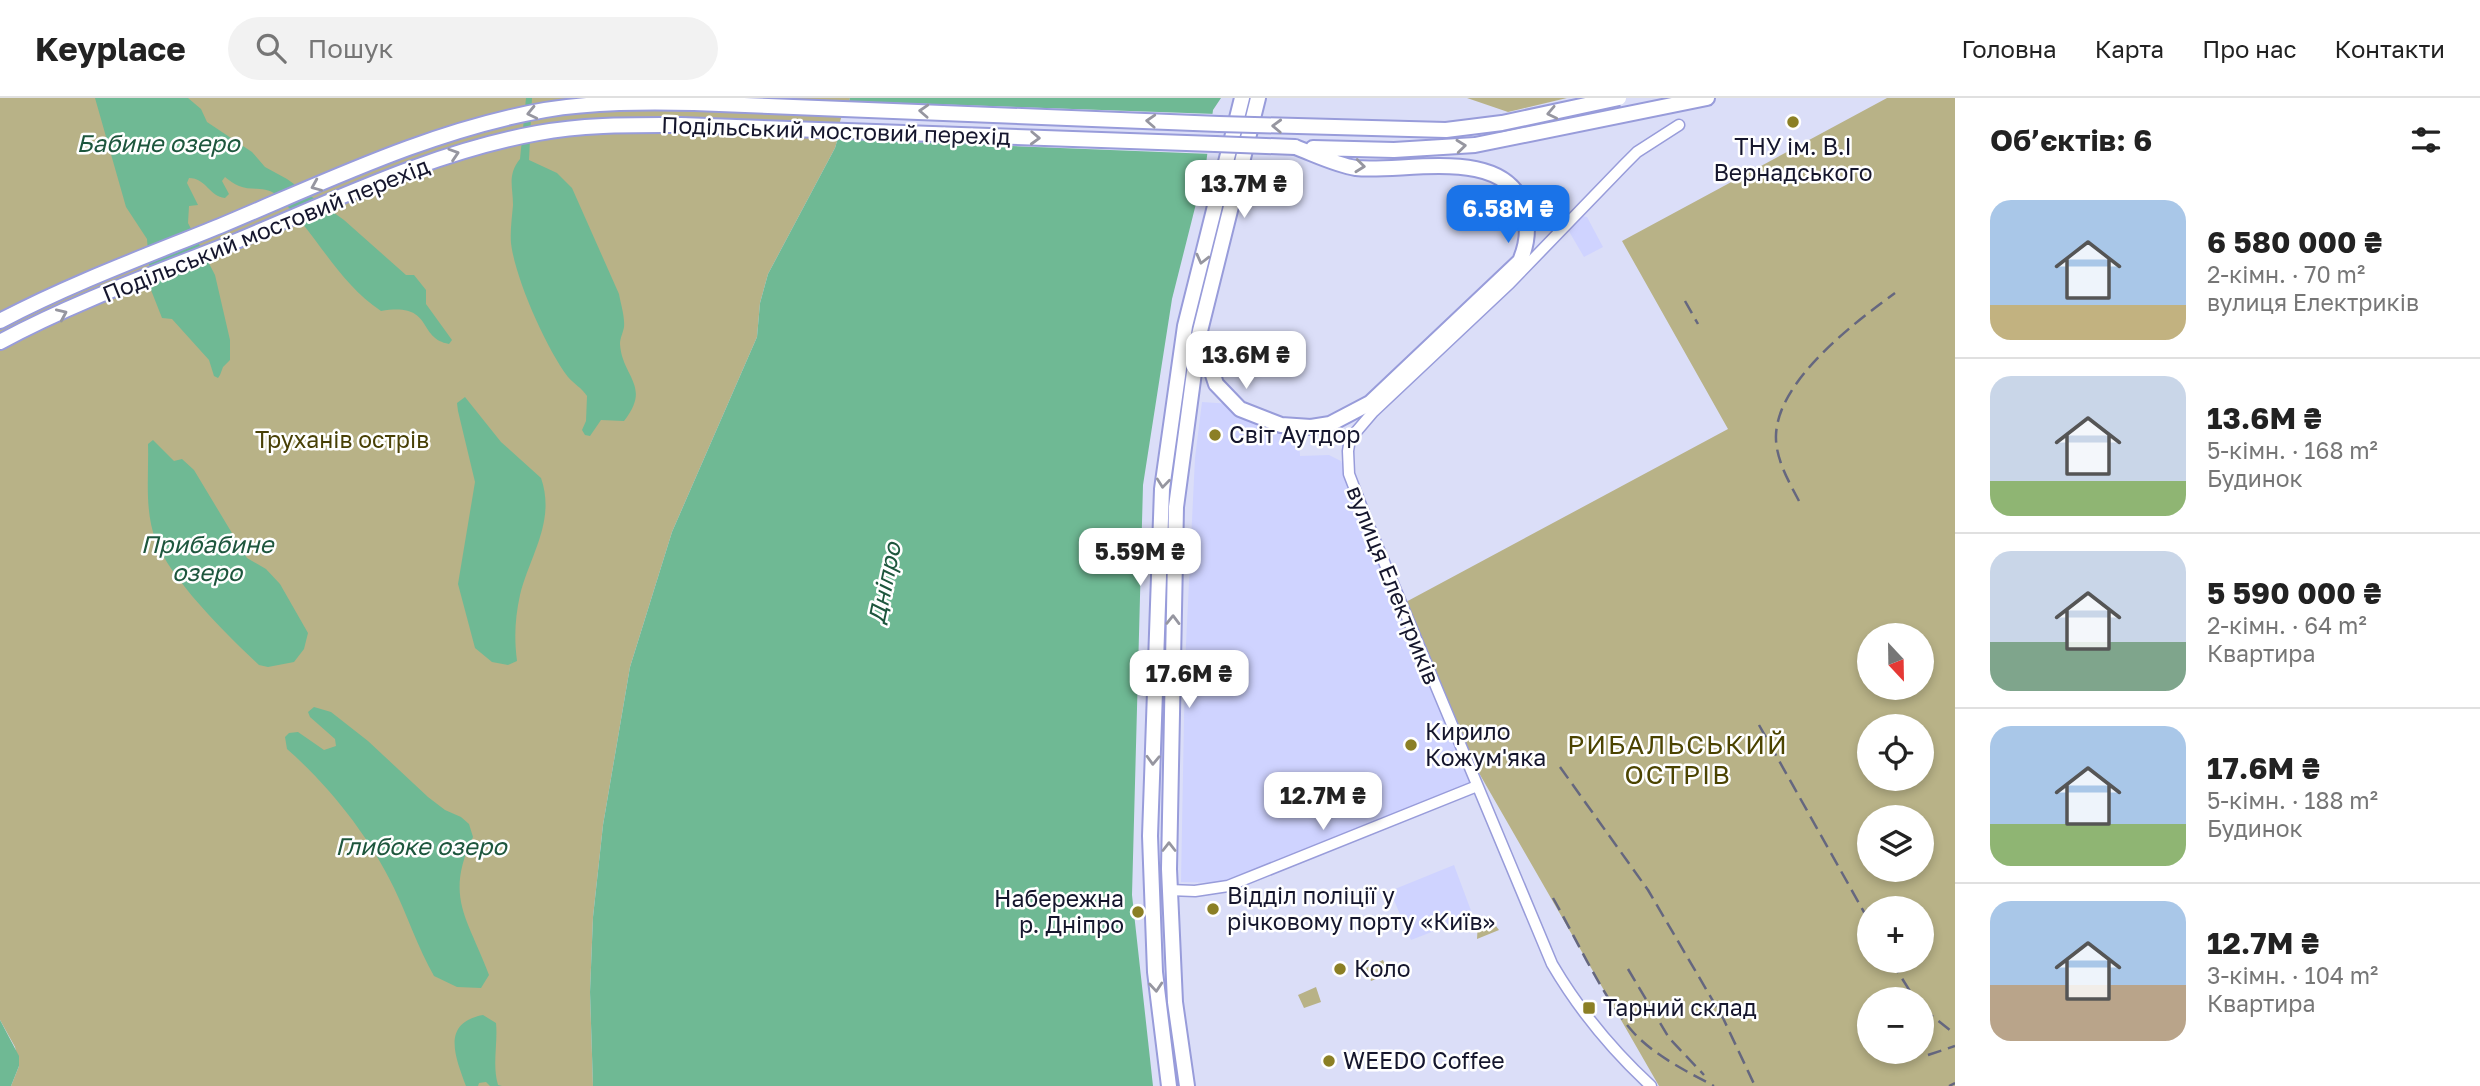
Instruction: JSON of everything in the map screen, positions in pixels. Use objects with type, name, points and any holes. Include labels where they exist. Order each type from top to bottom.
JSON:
[{"type":"main road","points":[[1169,1086],[1155,972],[1150,848],[1162,489],[1185,326],[1242,98]]},
{"type":"main road","points":[[1187,1086],[1175,1002],[1168,796],[1176,507],[1180,458],[1199,335],[1258,98]]},
{"type":"main road","name":"Подільський мостовий перехід","points":[[0,321],[70,288],[400,151],[475,126],[545,110],[614,103],[694,103],[1396,131],[1446,130],[1502,123],[1619,98]]},
{"type":"main road","name":"Подільський мостовий перехід","points":[[0,342],[111,291],[404,172],[481,146],[540,132],[618,125],[681,125],[1394,150],[1475,145],[1707,98]]},
{"type":"main road","points":[[1199,335],[1216,384],[1240,409],[1281,425],[1311,427],[1338,421],[1370,403],[1514,271],[1524,252],[1526,222],[1520,198],[1495,175],[1469,167],[1355,167],[1295,147]]},
{"type":"street","name":"вулиця Електриків","points":[[1651,1086],[1603,1037],[1572,997],[1552,964],[1349,474],[1350,439],[1373,412],[1510,283],[1631,158],[1679,125]]},
{"type":"street","points":[[1170,890],[1195,891],[1228,886],[1477,786]]},
{"type":"shaded area","points":[[1582,216],[1587,217],[1603,247],[1584,257],[1567,228]]},
{"type":"shaded area","points":[[1202,402],[1232,404],[1298,427],[1300,456],[1329,455],[1341,461],[1474,784],[1224,883],[1181,882],[1185,665],[1195,458]]},
{"type":"shaded area","points":[[1454,865],[1473,916],[1411,940],[1390,891]]},
{"type":"green space","name":"Труханів острів","points":[[0,98],[850,98],[835,148],[768,274],[760,303],[757,337],[672,532],[630,667],[603,825],[593,917],[590,992],[593,1086],[11,1086],[19,1066],[15,1047],[0,1020]]},
{"type":"green space","points":[[1467,98],[1567,98],[1508,112]]},
{"type":"green space","points":[[1887,98],[1955,98],[1955,1086],[1659,1086],[1479,773],[1404,603],[1728,429],[1622,241]]},
{"type":"green space","points":[[1490,918],[1499,930],[1477,939],[1478,922]]},
{"type":"green space","points":[[1383,960],[1389,974],[1371,981],[1366,968]]},
{"type":"green space","points":[[1316,987],[1321,1002],[1304,1008],[1298,995]]},
{"type":"water","name":"Бабине озеро","points":[[95,98],[188,98],[201,109],[207,122],[252,152],[265,167],[287,179],[344,220],[406,275],[414,275],[426,290],[426,304],[452,340],[449,344],[439,340],[418,316],[410,312],[381,311],[365,299],[275,194],[263,189],[243,187],[225,177],[222,181],[229,194],[225,198],[215,194],[200,181],[189,178],[187,183],[198,205],[189,206],[188,223],[215,275],[230,340],[230,360],[218,378],[214,376],[209,360],[172,319],[162,318],[151,290],[147,239],[126,207]]},
{"type":"water","points":[[526,98],[532,98],[529,160],[557,173],[572,188],[619,294],[623,311],[624,327],[620,344],[625,365],[636,390],[635,399],[624,421],[601,420],[590,436],[585,435],[582,430],[586,421],[587,396],[568,377],[550,349],[525,293],[514,258],[511,238],[512,181],[513,170],[520,159]]},
{"type":"water","name":"Дніпро","points":[[850,98],[1221,98],[1213,110],[1206,164],[1172,299],[1143,485],[1132,895],[1153,1086],[593,1086],[590,992],[593,917],[603,825],[630,667],[672,532],[757,337],[760,303],[768,274],[835,148]]},
{"type":"water","points":[[465,397],[501,442],[541,478],[545,494],[544,523],[518,603],[515,636],[517,661],[508,665],[492,662],[475,648],[458,584],[475,482],[457,403]]},
{"type":"water","name":"Прибабине озеро","points":[[153,440],[174,461],[182,459],[194,470],[247,558],[266,569],[280,584],[308,633],[304,649],[294,662],[268,667],[259,665],[187,590],[163,556],[152,529],[148,505],[148,444]]},
{"type":"water","name":"Глибоке озеро","points":[[314,707],[331,712],[368,741],[428,797],[469,824],[473,837],[464,858],[460,892],[462,908],[489,975],[481,988],[457,987],[434,976],[394,888],[373,850],[333,796],[287,749],[285,737],[289,733],[298,732],[324,750],[336,746],[335,739],[310,717],[308,712]]},
{"type":"water","points":[[483,1015],[496,1023],[495,1070],[498,1085],[502,1086],[490,1086],[486,1082],[479,1083],[478,1086],[466,1086],[455,1052],[456,1033],[461,1025]]},
{"type":"water","points":[[0,1020],[19,1056],[19,1066],[11,1086],[0,1086]]},
{"type":"pier","points":[[846,101],[1216,114],[1211,154],[835,139]]},
{"type":"railway","points":[[1799,501],[1783,470],[1776,444],[1780,414],[1790,394],[1821,355],[1859,320],[1895,293]]},
{"type":"railway","points":[[1685,301],[1698,324]]},
{"type":"railway","points":[[1759,725],[1857,900]]},
{"type":"railway","points":[[1560,767],[1648,890],[1723,1018],[1755,1086]]},
{"type":"railway","points":[[1553,898],[1601,986],[1633,1032],[1661,1056],[1714,1086]]},
{"type":"railway","points":[[1628,969],[1669,1038],[1704,1075]]},
{"type":"railway","points":[[1899,973],[1907,987]]},
{"type":"railway","points":[[1934,1017],[1955,1034]]},
{"type":"railway","points":[[1934,1053],[1955,1046]]},
{"type":"railway","points":[[1949,1086],[1955,1083]]},
{"type":"place","name":"ТНУ ім. В.І Вернадського","points":[[1793,122]]},
{"type":"place","name":"Світ Аутдор","points":[[1215,435]]},
{"type":"place","name":"Кирило Кожум'яка","points":[[1411,745]]},
{"type":"place","name":"Відділ поліції у річковому порту «Київ»","points":[[1213,909]]},
{"type":"place","name":"Набережна р. Дніпро","points":[[1138,912]]},
{"type":"place","name":"Коло","points":[[1340,969]]},
{"type":"place","name":"Тарний склад","points":[[1589,1008]]},
{"type":"place","name":"WEEDO Coffee","points":[[1329,1061]]},
{"type":"district","name":"РИБАЛЬСЬКИЙ ОСТРІВ","points":[[1678,760]]}]
